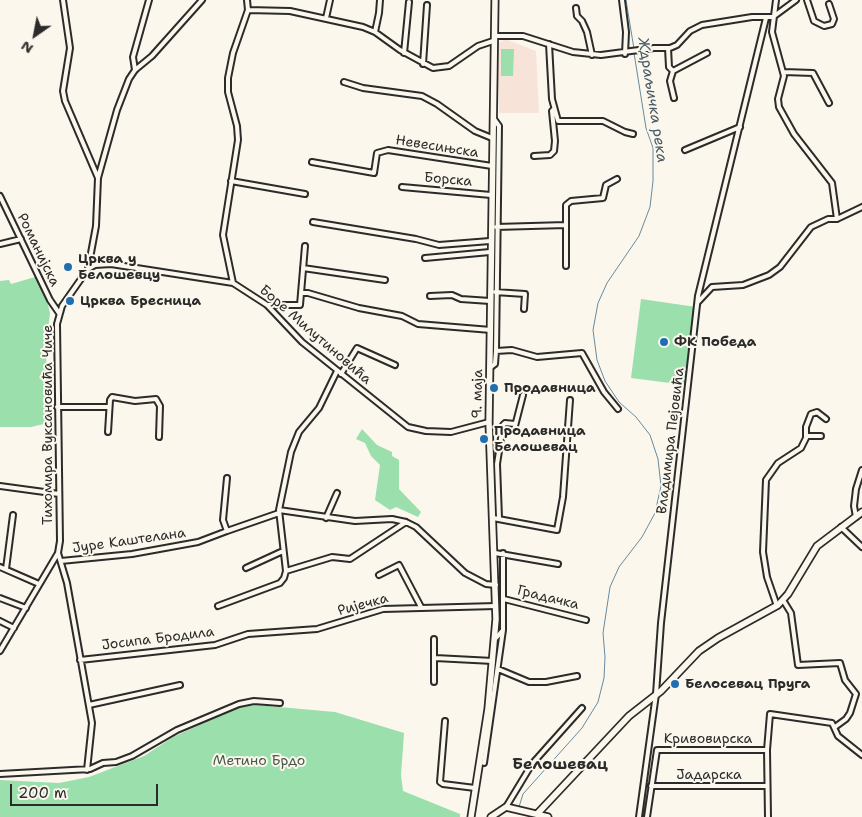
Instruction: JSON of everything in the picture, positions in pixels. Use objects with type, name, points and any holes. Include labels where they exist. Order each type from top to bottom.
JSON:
[{"type":"main road","name":"9. маја","points":[[471,817],[485,738],[496,638],[496,518],[489,422],[491,367],[490,301],[494,292],[490,241],[494,227],[492,138],[494,0]]},
{"type":"main road","points":[[538,813],[629,716],[656,694],[699,651],[718,638],[777,606],[783,600],[816,546],[862,512]]},
{"type":"main road","points":[[548,804],[547,812],[549,817]]},
{"type":"main road","points":[[491,817],[506,807],[515,807],[528,813],[538,813],[549,817]]},
{"type":"street","points":[[63,0],[70,48],[64,98],[70,117],[98,178]]},
{"type":"street","points":[[135,70],[133,56],[149,0]]},
{"type":"street","name":"Тихомира Вуксановића Чиче","points":[[87,770],[92,728],[89,705],[58,552],[60,541],[57,406],[57,333],[59,313],[88,269],[96,226],[98,178],[117,110],[135,70],[152,56],[202,0]]},
{"type":"street","points":[[233,283],[223,235],[237,150],[237,126],[228,92],[228,78],[233,53],[248,10],[247,0]]},
{"type":"street","points":[[326,18],[330,0]]},
{"type":"street","points":[[374,32],[380,0]]},
{"type":"street","points":[[622,0],[626,32],[625,54]]},
{"type":"street","points":[[776,0],[772,32],[784,72],[778,99],[779,107],[794,134],[832,183],[837,219]]},
{"type":"street","points":[[248,10],[283,10],[326,18],[374,32],[404,53],[436,69],[449,66],[482,44],[494,39],[518,36],[573,52],[592,54],[625,54],[654,48],[668,48],[675,46],[690,30],[702,25],[752,16],[773,17],[796,0]]},
{"type":"street","points":[[807,0],[814,21],[824,26],[832,24],[834,19],[829,4]]},
{"type":"street","points":[[404,53],[409,2]]},
{"type":"street","points":[[423,64],[428,5]]},
{"type":"street","points":[[576,8],[577,16],[585,27],[592,54]]},
{"type":"street","name":"Владимира Пејовића","points":[[639,817],[656,694],[661,622],[698,302],[723,188],[740,127],[766,18]]},
{"type":"street","points":[[549,44],[554,109],[559,122],[603,121],[625,132],[634,134]]},
{"type":"street","points":[[668,48],[668,61],[672,71],[670,81],[674,98]]},
{"type":"street","points":[[672,71],[707,53]]},
{"type":"street","points":[[784,72],[813,74],[829,103]]},
{"type":"street","points":[[344,82],[363,88],[422,96],[437,104],[475,131],[492,138]]},
{"type":"street","points":[[534,156],[550,155],[554,151],[552,111],[554,109]]},
{"type":"street","points":[[491,367],[495,364],[496,351],[494,227],[498,126],[493,117]]},
{"type":"street","points":[[685,150],[740,127]]},
{"type":"street","name":"Невесињска","points":[[312,162],[374,172],[376,154],[378,152],[410,153],[492,166]]},
{"type":"street","points":[[566,266],[565,208],[568,202],[603,198],[606,185],[617,179]]},
{"type":"street","points":[[231,181],[305,194]]},
{"type":"street","name":"Борска","points":[[402,187],[492,195]]},
{"type":"street","name":"Романијска","points":[[0,196],[50,300],[59,313]]},
{"type":"street","points":[[698,302],[712,287],[743,285],[769,275],[780,267],[807,230],[828,218],[837,219],[862,207]]},
{"type":"street","points":[[313,222],[416,239],[439,245],[490,241]]},
{"type":"street","points":[[494,227],[566,225]]},
{"type":"street","points":[[0,244],[21,239]]},
{"type":"street","points":[[267,306],[295,306],[301,303],[305,246]]},
{"type":"street","points":[[425,258],[490,252]]},
{"type":"street","name":"Боре Милутиновића","points":[[88,269],[95,265],[111,264],[233,283],[267,306],[294,336],[411,429],[451,432],[489,422]]},
{"type":"street","points":[[303,268],[385,280]]},
{"type":"street","points":[[494,292],[525,294],[524,308]]},
{"type":"street","points":[[302,293],[308,293],[359,308],[402,316],[418,324],[491,330]]},
{"type":"street","points":[[430,296],[452,296],[461,299],[490,301]]},
{"type":"street","points":[[218,606],[280,583],[284,578],[286,571],[279,512],[291,452],[296,436],[319,408],[339,372],[357,348],[395,365]]},
{"type":"street","points":[[496,351],[512,350],[537,356],[582,353],[586,356],[604,392],[618,409]]},
{"type":"street","points":[[514,430],[523,395]]},
{"type":"street","points":[[108,432],[110,400],[114,397],[135,400],[158,399],[160,406],[159,437]]},
{"type":"street","points":[[515,424],[505,423],[503,425],[497,464],[496,518],[557,530],[563,497],[570,400]]},
{"type":"street","points":[[57,406],[110,407]]},
{"type":"street","points":[[777,606],[767,576],[763,552],[765,485],[768,476],[778,463],[801,448],[806,437],[806,426],[811,414],[817,412],[826,419]]},
{"type":"street","points":[[806,437],[821,436]]},
{"type":"street","points":[[856,517],[854,506],[856,489],[862,470]]},
{"type":"street","points":[[227,478],[223,520],[227,531]]},
{"type":"street","points":[[0,486],[59,494]]},
{"type":"street","points":[[326,518],[337,492]]},
{"type":"street","points":[[279,512],[359,522],[392,519],[406,522],[416,528],[465,573],[486,584],[496,585]]},
{"type":"street","name":"Јуре Каштелана","points":[[61,561],[132,554],[198,542],[279,512]]},
{"type":"street","points":[[6,569],[13,515]]},
{"type":"street","points":[[286,571],[332,557],[350,559],[406,522]]},
{"type":"street","points":[[841,527],[862,547]]},
{"type":"street","points":[[246,568],[283,551]]},
{"type":"street","points":[[0,652],[58,552]]},
{"type":"street","points":[[495,552],[558,564]]},
{"type":"street","points":[[484,762],[485,738],[503,630],[503,554]]},
{"type":"street","points":[[379,575],[399,565],[421,607]]},
{"type":"street","points":[[0,567],[39,584]]},
{"type":"street","points":[[0,598],[26,608]]},
{"type":"street","name":"Градачка","points":[[504,599],[557,611],[586,620]]},
{"type":"street","points":[[783,600],[791,613],[798,664],[840,663],[843,666],[845,680],[856,694],[846,719],[835,727]]},
{"type":"street","name":"Ријечка","points":[[238,638],[248,634],[317,629],[383,609],[496,606]]},
{"type":"street","points":[[0,621],[14,628]]},
{"type":"street","points":[[496,638],[503,630]]},
{"type":"street","name":"Јосипа Бродила","points":[[80,660],[218,645],[238,638]]},
{"type":"street","points":[[434,639],[434,682]]},
{"type":"street","points":[[434,658],[493,661]]},
{"type":"street","points":[[498,669],[529,682],[546,682],[578,676]]},
{"type":"street","points":[[89,705],[180,685]]},
{"type":"street","points":[[0,774],[87,770],[103,763],[116,762],[132,756],[173,732],[234,706],[252,701],[280,703]]},
{"type":"street","points":[[506,807],[532,764],[582,708]]},
{"type":"street","points":[[768,817],[767,750],[770,714],[832,723],[838,736],[862,755]]},
{"type":"street","points":[[445,721],[440,782],[475,788]]},
{"type":"street","name":"Кривовирска","points":[[647,817],[657,750],[767,750]]},
{"type":"street","name":"Јадарска","points":[[651,786],[767,786]]},
{"type":"shaded area","points":[[505,39],[536,51],[539,113],[499,113],[497,44]]},
{"type":"green space","points":[[501,49],[514,49],[513,76],[501,76]]},
{"type":"green space","points":[[35,277],[46,297],[50,313],[46,348],[48,423],[31,427],[0,427],[0,281],[9,280],[11,284]]},
{"type":"green space","name":"ФК Победа","points":[[641,299],[696,307],[686,385],[631,378]]},
{"type":"green space","points":[[362,429],[377,445],[392,452],[392,456],[399,460],[399,489],[421,512],[418,517],[396,507],[390,510],[375,500],[380,465],[371,456],[365,443],[356,439]]},
{"type":"green space","name":"Метино Брдо","points":[[257,705],[335,712],[404,733],[401,775],[403,791],[460,814],[460,817],[0,817],[0,780],[59,783],[89,777],[144,756],[173,737],[217,717],[241,707]]},
{"type":"waterway","name":"Ждраљичка река","points":[[626,0],[634,49]]},
{"type":"waterway","name":"Ждраљичка река","points":[[519,807],[523,794],[582,728],[598,702],[604,678],[603,633],[610,587],[619,567],[642,537],[655,513],[661,486],[658,459],[650,435],[636,417],[619,402],[605,381],[597,360],[593,330],[598,303],[607,283],[639,236],[650,207],[653,181],[653,148],[646,128],[634,53]]},
{"type":"place","name":"Црква у Белошевцу","points":[[68,267]]},
{"type":"place","name":"Црква Бресница","points":[[70,301]]},
{"type":"place","name":"ФК Победа","points":[[664,342]]},
{"type":"place","name":"Продавница","points":[[494,388]]},
{"type":"place","name":"Продавница Белошевац","points":[[484,439]]},
{"type":"place","name":"Белосевац Пруга","points":[[675,684]]},
{"type":"district","name":"Белошевац","points":[[560,765]]}]
